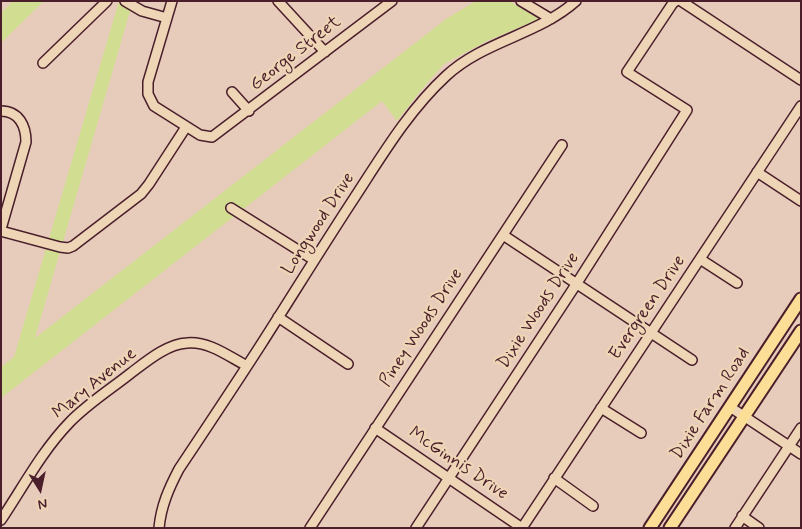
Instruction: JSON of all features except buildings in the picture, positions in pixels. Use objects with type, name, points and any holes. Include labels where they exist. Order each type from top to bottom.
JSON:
[{"type":"main road","name":"Dixie Farm Road","points":[[650,528],[801,300]]},
{"type":"main road","name":"Dixie Farm Road","points":[[670,528],[801,331]]},
{"type":"street","points":[[43,63],[107,1]]},
{"type":"street","points":[[125,1],[142,11],[167,18]]},
{"type":"street","points":[[1,111],[16,115],[23,125],[26,142],[1,230],[64,248],[73,246],[141,194],[186,127],[154,106],[148,94],[148,82],[172,1]]},
{"type":"street","points":[[278,1],[325,52]]},
{"type":"street","name":"George Street","points":[[186,127],[200,135],[212,137],[249,111],[392,1]]},
{"type":"street","points":[[521,1],[551,19]]},
{"type":"street","name":"Longwood Drive","points":[[159,528],[167,490],[179,469],[314,260],[399,131],[414,112],[446,76],[475,55],[551,19],[565,11],[576,1]]},
{"type":"street","name":"Dixie Woods Drive","points":[[416,528],[577,283],[687,110],[627,72],[676,1]]},
{"type":"street","points":[[681,1],[801,80]]},
{"type":"street","points":[[232,92],[249,111]]},
{"type":"street","name":"Evergreen Drive","points":[[522,528],[801,106]]},
{"type":"street","name":"Piney Woods Drive","points":[[310,528],[562,145]]},
{"type":"street","points":[[757,172],[801,200]]},
{"type":"street","points":[[231,208],[314,260]]},
{"type":"street","points":[[503,235],[692,360]]},
{"type":"street","points":[[700,259],[737,283]]},
{"type":"street","points":[[278,317],[348,364]]},
{"type":"street","name":"Mary Avenue","points":[[1,520],[51,445],[69,423],[160,352],[186,343],[198,343],[213,347],[247,366]]},
{"type":"street","points":[[730,407],[801,454]]},
{"type":"street","points":[[601,408],[641,433]]},
{"type":"street","name":"McGinnis Drive","points":[[375,428],[522,528]]},
{"type":"street","points":[[735,528],[801,428]]},
{"type":"street","points":[[554,478],[593,506]]},
{"type":"street","points":[[742,516],[759,528]]},
{"type":"green space","points":[[13,1],[44,1],[1,43],[1,13]]},
{"type":"green space","points":[[119,1],[133,1],[35,338],[446,19],[476,1],[509,1],[539,19],[487,41],[444,64],[397,121],[382,101],[1,398],[1,367],[14,357]]}]
